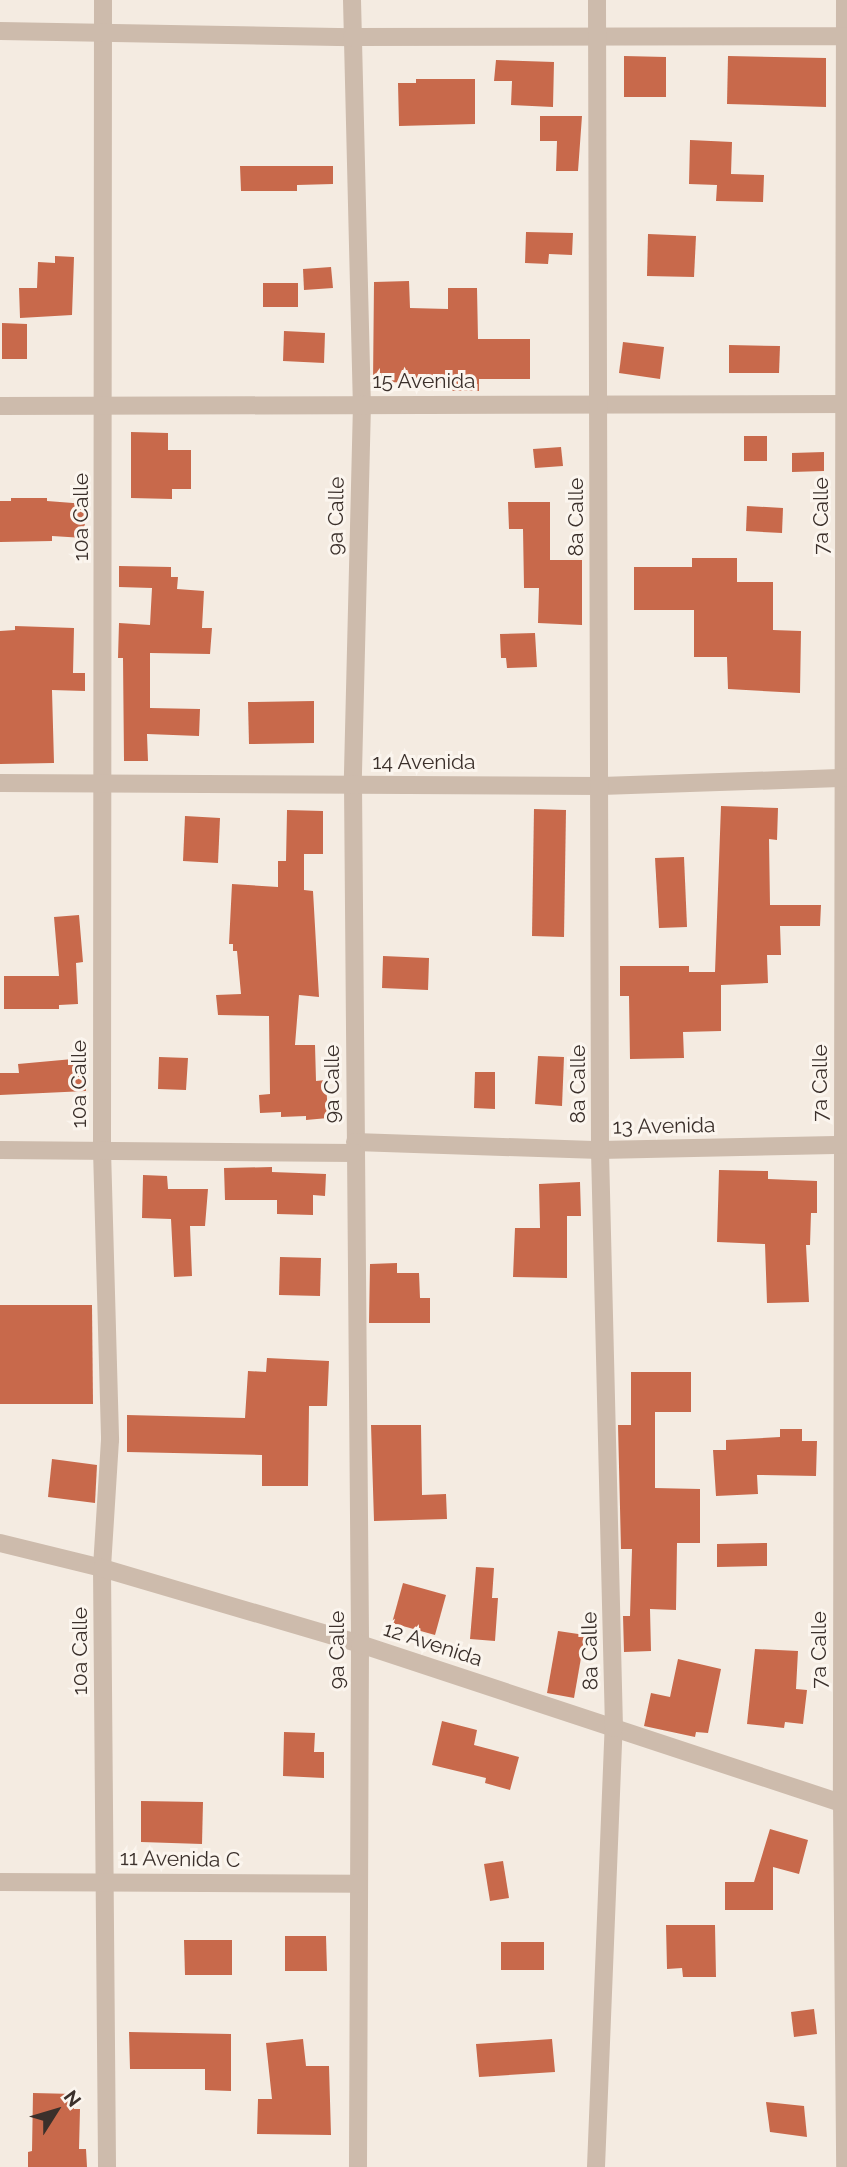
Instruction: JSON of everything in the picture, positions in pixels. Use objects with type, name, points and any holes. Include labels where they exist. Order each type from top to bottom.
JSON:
[{"type":"street","name":"10a Calle","points":[[103,0],[102,1150],[110,1440],[102,1568],[107,2167]]},
{"type":"street","name":"9a Calle","points":[[352,0],[362,404],[353,784],[360,1644],[358,2167]]},
{"type":"street","name":"8a Calle","points":[[596,2167],[614,1728],[600,1150],[597,0]]},
{"type":"street","name":"7a Calle","points":[[845,0],[845,2167]]},
{"type":"street","points":[[0,32],[102,31],[352,37],[846,36]]},
{"type":"street","name":"15 Avenida","points":[[0,406],[845,404]]},
{"type":"street","name":"14 Avenida","points":[[0,783],[601,786],[845,778]]},
{"type":"street","name":"13 Avenida","points":[[0,1150],[600,1150],[845,1145]]},
{"type":"street","name":"12 Avenida","points":[[0,1543],[102,1568],[360,1644],[844,1804]]},
{"type":"street","name":"11 Avenida C","points":[[0,1882],[359,1884]]},
{"type":"building","points":[[624,56],[666,57],[666,97],[624,97]]},
{"type":"building","points":[[728,56],[826,58],[826,107],[727,104]]},
{"type":"building","points":[[496,60],[554,62],[553,107],[511,105],[512,81],[494,81]]},
{"type":"building","points":[[416,79],[475,79],[475,124],[399,126],[398,83],[416,83]]},
{"type":"building","points":[[540,116],[582,116],[578,171],[556,171],[557,141],[540,141]]},
{"type":"building","points":[[690,140],[732,142],[731,174],[764,175],[763,202],[716,201],[717,185],[689,184]]},
{"type":"building","points":[[240,166],[333,166],[333,184],[297,185],[297,191],[241,191]]},
{"type":"building","points":[[526,232],[573,233],[572,255],[549,254],[548,264],[525,263]]},
{"type":"building","points":[[648,234],[696,236],[694,277],[647,276]]},
{"type":"building","points":[[55,256],[74,257],[72,315],[20,318],[19,288],[37,288],[38,262],[55,263]]},
{"type":"building","points":[[331,267],[333,288],[304,290],[303,269]]},
{"type":"building","points":[[409,281],[410,308],[448,309],[448,288],[477,288],[478,339],[530,339],[530,379],[479,379],[479,391],[449,391],[449,383],[373,382],[374,282]]},
{"type":"building","points":[[263,283],[298,283],[298,307],[263,307]]},
{"type":"building","points":[[2,323],[27,324],[27,359],[2,359]]},
{"type":"building","points":[[284,331],[325,333],[324,363],[283,361]]},
{"type":"building","points":[[623,342],[664,347],[660,379],[619,373]]},
{"type":"building","points":[[729,345],[780,346],[779,373],[729,373]]},
{"type":"building","points":[[131,432],[168,433],[168,450],[191,450],[191,489],[172,489],[172,499],[131,498]]},
{"type":"building","points":[[744,436],[767,436],[767,461],[744,461]]},
{"type":"building","points":[[561,447],[563,466],[535,468],[533,449]]},
{"type":"building","points":[[824,452],[824,471],[792,472],[792,453]]},
{"type":"building","points":[[11,498],[47,498],[47,501],[86,504],[84,538],[52,536],[52,541],[0,542],[0,501],[11,501]]},
{"type":"building","points":[[508,502],[550,502],[550,560],[582,560],[582,625],[538,623],[539,588],[524,588],[523,529],[509,529]]},
{"type":"building","points":[[747,506],[783,508],[782,533],[746,531]]},
{"type":"building","points":[[692,558],[737,558],[737,582],[773,582],[773,630],[801,631],[800,693],[728,689],[727,657],[694,657],[694,610],[634,610],[634,567],[692,567]]},
{"type":"building","points":[[119,566],[171,567],[171,577],[178,577],[177,589],[204,591],[202,628],[212,628],[210,654],[150,653],[150,708],[200,709],[199,736],[147,734],[148,761],[124,761],[123,658],[118,658],[119,623],[150,625],[152,588],[119,587]]},
{"type":"building","points":[[15,626],[74,628],[73,673],[85,673],[85,691],[52,690],[54,763],[0,764],[0,631],[15,630]]},
{"type":"building","points":[[535,633],[537,667],[507,668],[506,658],[501,658],[500,634]]},
{"type":"building","points":[[314,701],[314,743],[249,744],[248,702]]},
{"type":"building","points":[[721,806],[778,808],[777,840],[769,839],[770,905],[821,905],[820,926],[780,926],[781,955],[767,955],[768,983],[721,985],[721,1031],[683,1032],[684,1058],[630,1059],[629,996],[620,996],[620,966],[689,966],[689,972],[715,972]]},
{"type":"building","points":[[534,809],[566,810],[564,937],[532,936]]},
{"type":"building","points":[[287,810],[323,811],[323,854],[304,854],[304,890],[313,891],[319,997],[299,995],[295,1045],[315,1045],[316,1081],[326,1080],[328,1118],[306,1120],[306,1116],[281,1117],[281,1112],[260,1113],[259,1095],[270,1094],[269,1016],[218,1015],[216,995],[241,994],[237,951],[233,951],[233,944],[229,944],[232,884],[278,887],[278,861],[286,861]]},
{"type":"building","points":[[185,816],[220,818],[218,863],[183,861]]},
{"type":"building","points":[[684,857],[687,927],[659,928],[655,858]]},
{"type":"building","points":[[79,915],[83,962],[76,963],[78,1004],[59,1005],[59,1009],[4,1009],[4,976],[59,976],[54,917]]},
{"type":"building","points":[[383,956],[429,958],[428,990],[382,988]]},
{"type":"building","points":[[538,1056],[564,1057],[562,1106],[535,1104]]},
{"type":"building","points":[[159,1057],[188,1058],[186,1090],[158,1089]]},
{"type":"building","points":[[84,1058],[86,1091],[0,1095],[0,1073],[19,1073],[18,1064]]},
{"type":"building","points":[[475,1072],[495,1072],[495,1109],[474,1108]]},
{"type":"building","points":[[272,1167],[272,1172],[326,1174],[325,1196],[313,1195],[313,1215],[277,1214],[277,1200],[225,1200],[224,1168]]},
{"type":"building","points":[[719,1170],[768,1171],[768,1179],[817,1181],[817,1213],[811,1213],[810,1245],[806,1245],[809,1302],[767,1303],[765,1244],[717,1242]]},
{"type":"building","points":[[143,1175],[167,1176],[168,1189],[208,1189],[205,1226],[190,1226],[192,1276],[174,1277],[171,1219],[142,1218]]},
{"type":"building","points":[[580,1182],[581,1216],[567,1216],[567,1278],[513,1277],[515,1228],[540,1228],[539,1184]]},
{"type":"building","points":[[280,1257],[321,1258],[320,1296],[279,1295]]},
{"type":"building","points":[[397,1263],[397,1273],[419,1273],[420,1298],[430,1298],[430,1323],[369,1323],[370,1264]]},
{"type":"building","points":[[0,1305],[92,1305],[93,1404],[0,1404]]},
{"type":"building","points":[[267,1358],[329,1361],[327,1406],[309,1406],[308,1486],[262,1486],[262,1455],[127,1452],[127,1415],[245,1418],[248,1371],[266,1372]]},
{"type":"building","points":[[631,1372],[691,1372],[691,1412],[655,1412],[655,1488],[700,1489],[700,1543],[677,1543],[676,1610],[650,1609],[651,1651],[624,1652],[623,1616],[630,1616],[632,1549],[621,1549],[618,1425],[631,1425]]},
{"type":"building","points":[[371,1425],[421,1425],[422,1495],[446,1494],[447,1519],[374,1521]]},
{"type":"building","points":[[780,1429],[802,1429],[802,1441],[817,1441],[816,1476],[757,1475],[758,1494],[716,1496],[713,1450],[726,1450],[726,1440],[780,1437]]},
{"type":"building","points":[[52,1459],[97,1465],[95,1503],[48,1497]]},
{"type":"building","points":[[767,1543],[767,1566],[717,1567],[717,1544]]},
{"type":"building","points":[[476,1567],[494,1568],[492,1598],[498,1598],[495,1641],[470,1639]]},
{"type":"building","points":[[403,1583],[446,1595],[435,1635],[392,1623]]},
{"type":"building","points":[[558,1631],[585,1635],[574,1698],[547,1693]]},
{"type":"building","points":[[755,1649],[798,1651],[796,1689],[807,1690],[803,1724],[785,1722],[784,1728],[747,1724]]},
{"type":"building","points":[[678,1659],[721,1669],[708,1733],[696,1732],[695,1737],[644,1726],[651,1693],[670,1697]]},
{"type":"building","points":[[442,1721],[477,1730],[474,1745],[519,1757],[510,1790],[485,1783],[486,1778],[432,1765]]},
{"type":"building","points":[[284,1732],[315,1733],[314,1752],[324,1752],[324,1778],[283,1776]]},
{"type":"building","points":[[141,1801],[203,1802],[202,1844],[141,1842]]},
{"type":"building","points":[[770,1829],[808,1840],[799,1874],[773,1867],[773,1910],[725,1910],[725,1882],[754,1882]]},
{"type":"building","points":[[503,1861],[509,1898],[490,1901],[484,1864]]},
{"type":"building","points":[[666,1925],[715,1925],[716,1977],[683,1977],[682,1968],[667,1969]]},
{"type":"building","points":[[285,1936],[326,1936],[327,1971],[285,1971]]},
{"type":"building","points":[[184,1940],[232,1940],[232,1975],[185,1975]]},
{"type":"building","points":[[501,1942],[544,1942],[544,1970],[501,1970]]},
{"type":"building","points":[[814,2009],[817,2034],[794,2037],[791,2012]]},
{"type":"building","points":[[129,2032],[231,2034],[231,2091],[205,2090],[205,2069],[130,2069]]},
{"type":"building","points":[[303,2039],[306,2066],[329,2066],[331,2135],[257,2134],[258,2099],[272,2099],[266,2043]]},
{"type":"building","points":[[552,2039],[555,2072],[479,2077],[476,2044]]},
{"type":"building","points":[[33,2093],[74,2094],[74,2109],[80,2109],[79,2149],[86,2149],[87,2167],[28,2167],[28,2152],[32,2151]]},
{"type":"building","points":[[766,2102],[804,2106],[807,2137],[770,2132]]}]
